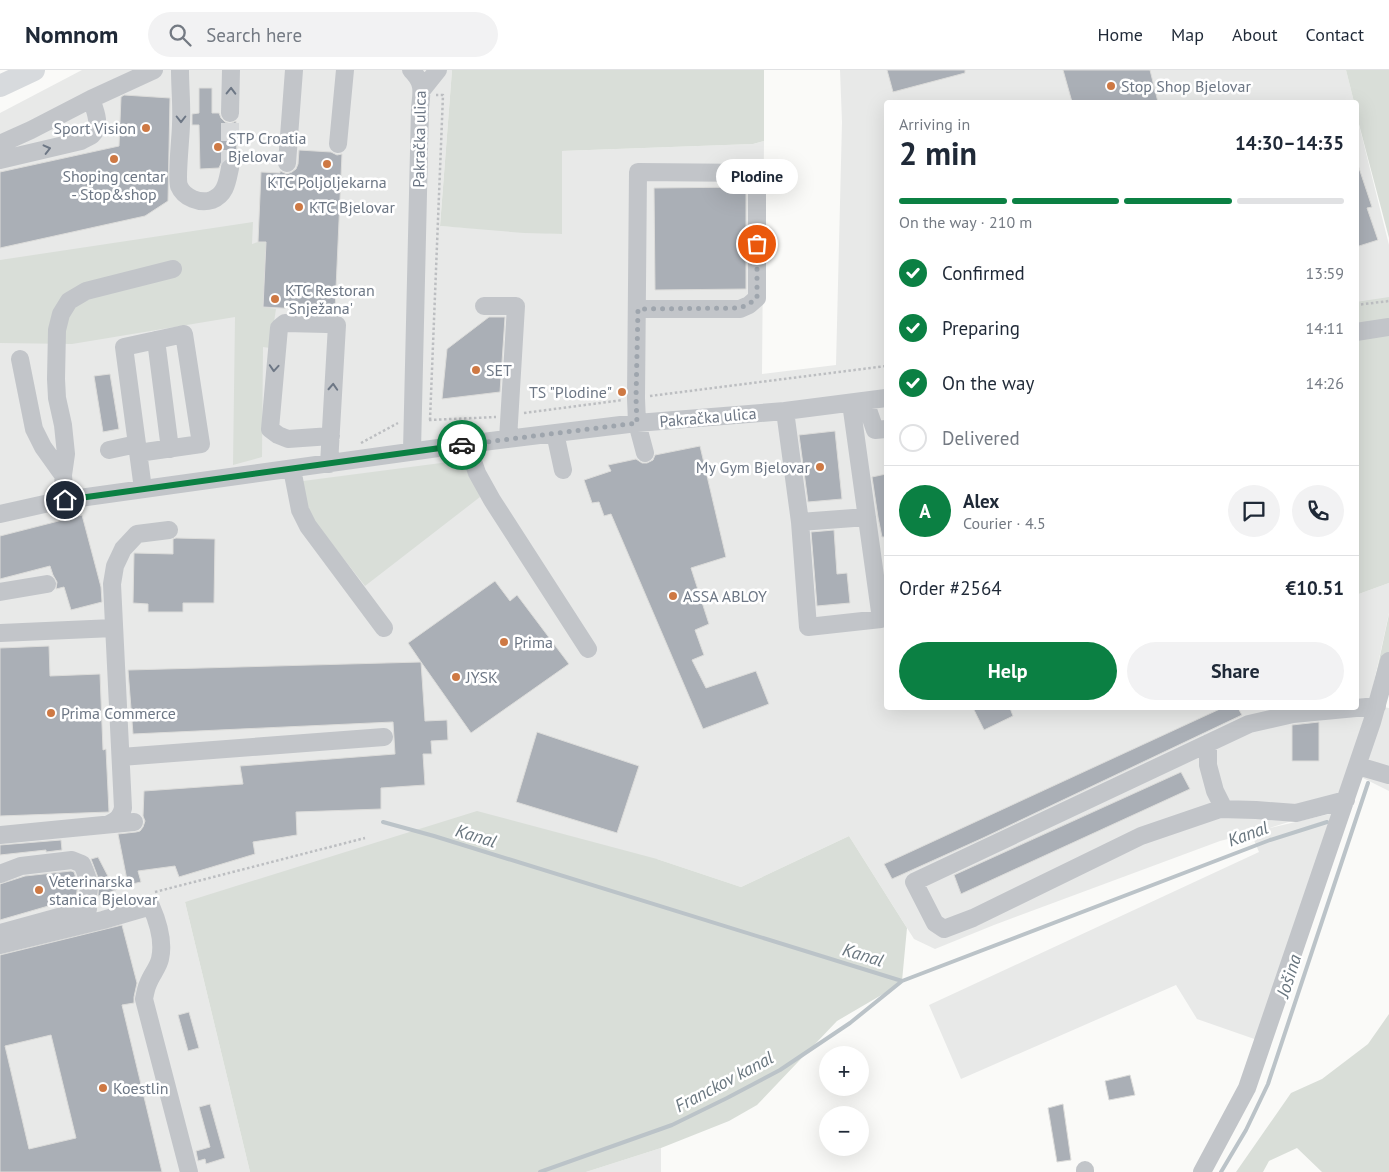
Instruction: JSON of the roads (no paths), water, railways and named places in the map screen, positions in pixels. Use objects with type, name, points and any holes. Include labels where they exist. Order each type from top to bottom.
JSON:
[{"type":"main road","points":[[0,86],[34,70]]},
{"type":"street","points":[[0,144],[154,70]]},
{"type":"street","points":[[180,70],[181,124],[178,185],[184,194],[196,201],[210,201],[221,195],[227,184],[230,168]]},
{"type":"street","points":[[230,113],[231,70]]},
{"type":"street","points":[[287,163],[294,70]]},
{"type":"street","points":[[338,144],[345,70]]},
{"type":"street","name":"Pakračka ulica","points":[[411,70],[419,78],[426,93],[420,108],[412,451]]},
{"type":"street","points":[[426,93],[438,70]]},
{"type":"street","points":[[0,160],[81,141],[92,135],[97,128],[97,117],[92,99]]},
{"type":"street","points":[[638,309],[740,308],[757,298],[757,173],[638,172],[636,398],[637,423],[645,453]]},
{"type":"street","points":[[65,500],[63,475],[66,454],[63,425],[57,398],[56,379],[57,330],[61,314],[69,301],[86,291],[173,269]]},
{"type":"street","points":[[484,306],[516,306],[508,439]]},
{"type":"street","points":[[329,464],[331,436],[337,325],[285,323],[279,328],[270,429],[278,436],[288,439],[331,436]]},
{"type":"street","points":[[1359,330],[1389,327]]},
{"type":"street","points":[[109,450],[138,449],[170,449],[201,444],[184,334],[124,347],[128,388],[138,449],[143,490]]},
{"type":"street","points":[[156,340],[170,449]]},
{"type":"street","points":[[20,359],[34,428],[42,447],[63,475]]},
{"type":"street","name":"Pakračka ulica","points":[[0,514],[16,509],[65,500],[412,451],[637,423],[785,411],[884,398]]},
{"type":"street","points":[[858,402],[876,430],[884,429]]},
{"type":"street","points":[[785,411],[800,522],[808,627],[881,619],[867,517],[858,402]]},
{"type":"street","points":[[555,433],[563,470]]},
{"type":"street","points":[[468,444],[477,473],[492,500],[588,649]]},
{"type":"street","points":[[292,469],[300,510],[308,526],[384,628]]},
{"type":"street","points":[[800,522],[867,517]]},
{"type":"street","points":[[109,824],[122,815],[124,808],[112,584],[115,566],[123,549],[137,534],[169,530]]},
{"type":"street","points":[[0,592],[46,584]]},
{"type":"street","points":[[0,633],[114,628]]},
{"type":"street","points":[[1202,1172],[1247,1088],[1358,766],[1380,714],[1389,661]]},
{"type":"street","points":[[1329,710],[1293,714],[1249,724],[914,882],[935,923],[944,929],[973,918],[1141,836],[1220,809],[1296,813],[1346,800]]},
{"type":"street","points":[[1358,710],[1380,714]]},
{"type":"street","points":[[121,757],[384,737]]},
{"type":"street","points":[[1208,743],[1208,765],[1215,791],[1224,809]]},
{"type":"street","points":[[1358,766],[1389,775]]},
{"type":"street","points":[[0,835],[134,822]]},
{"type":"street","points":[[0,874],[21,866],[72,860],[82,864],[89,880],[89,894],[85,910],[0,933]]},
{"type":"street","points":[[0,945],[103,920],[151,906],[156,916],[159,930],[161,944],[160,960],[147,984],[144,999],[189,1172]]},
{"type":"waterway","name":"Jošina","points":[[1221,1172],[1246,1130],[1268,1084],[1368,783]]},
{"type":"waterway","name":"Kanal","points":[[383,822],[434,836],[902,981],[1270,840],[1327,822]]},
{"type":"waterway","name":"Franckov kanal","points":[[540,1172],[672,1125],[727,1098],[780,1070],[850,1023],[902,981]]},
{"type":"tunnel","points":[[230,113],[230,168]]},
{"type":"place","name":"Stop Shop Bjelovar","points":[[1111,86]]},
{"type":"place","name":"Sport Vision","points":[[146,128]]},
{"type":"place","name":"STP Croatia Bjelovar","points":[[218,147]]},
{"type":"place","name":"Shoping centar - Stop&shop","points":[[114,159]]},
{"type":"place","name":"KTC Poljoljekarna","points":[[327,164]]},
{"type":"place","name":"KTC Bjelovar","points":[[299,207]]},
{"type":"place","name":"Plodine","points":[[757,244]]},
{"type":"place","name":"KTC Restoran 'Snježana'","points":[[275,299]]},
{"type":"place","name":"SET","points":[[476,370]]},
{"type":"place","name":"TS \"Plodine\"","points":[[622,392]]},
{"type":"place","name":"My Gym Bjelovar","points":[[820,467]]},
{"type":"place","name":"ASSA ABLOY","points":[[673,596]]},
{"type":"place","name":"Prima","points":[[504,642]]},
{"type":"place","name":"JYSK","points":[[456,677]]},
{"type":"place","name":"Prima Commerce","points":[[51,713]]},
{"type":"place","name":"Veterinarska stanica Bjelovar","points":[[39,890]]},
{"type":"place","name":"Koestlin","points":[[103,1088]]}]
